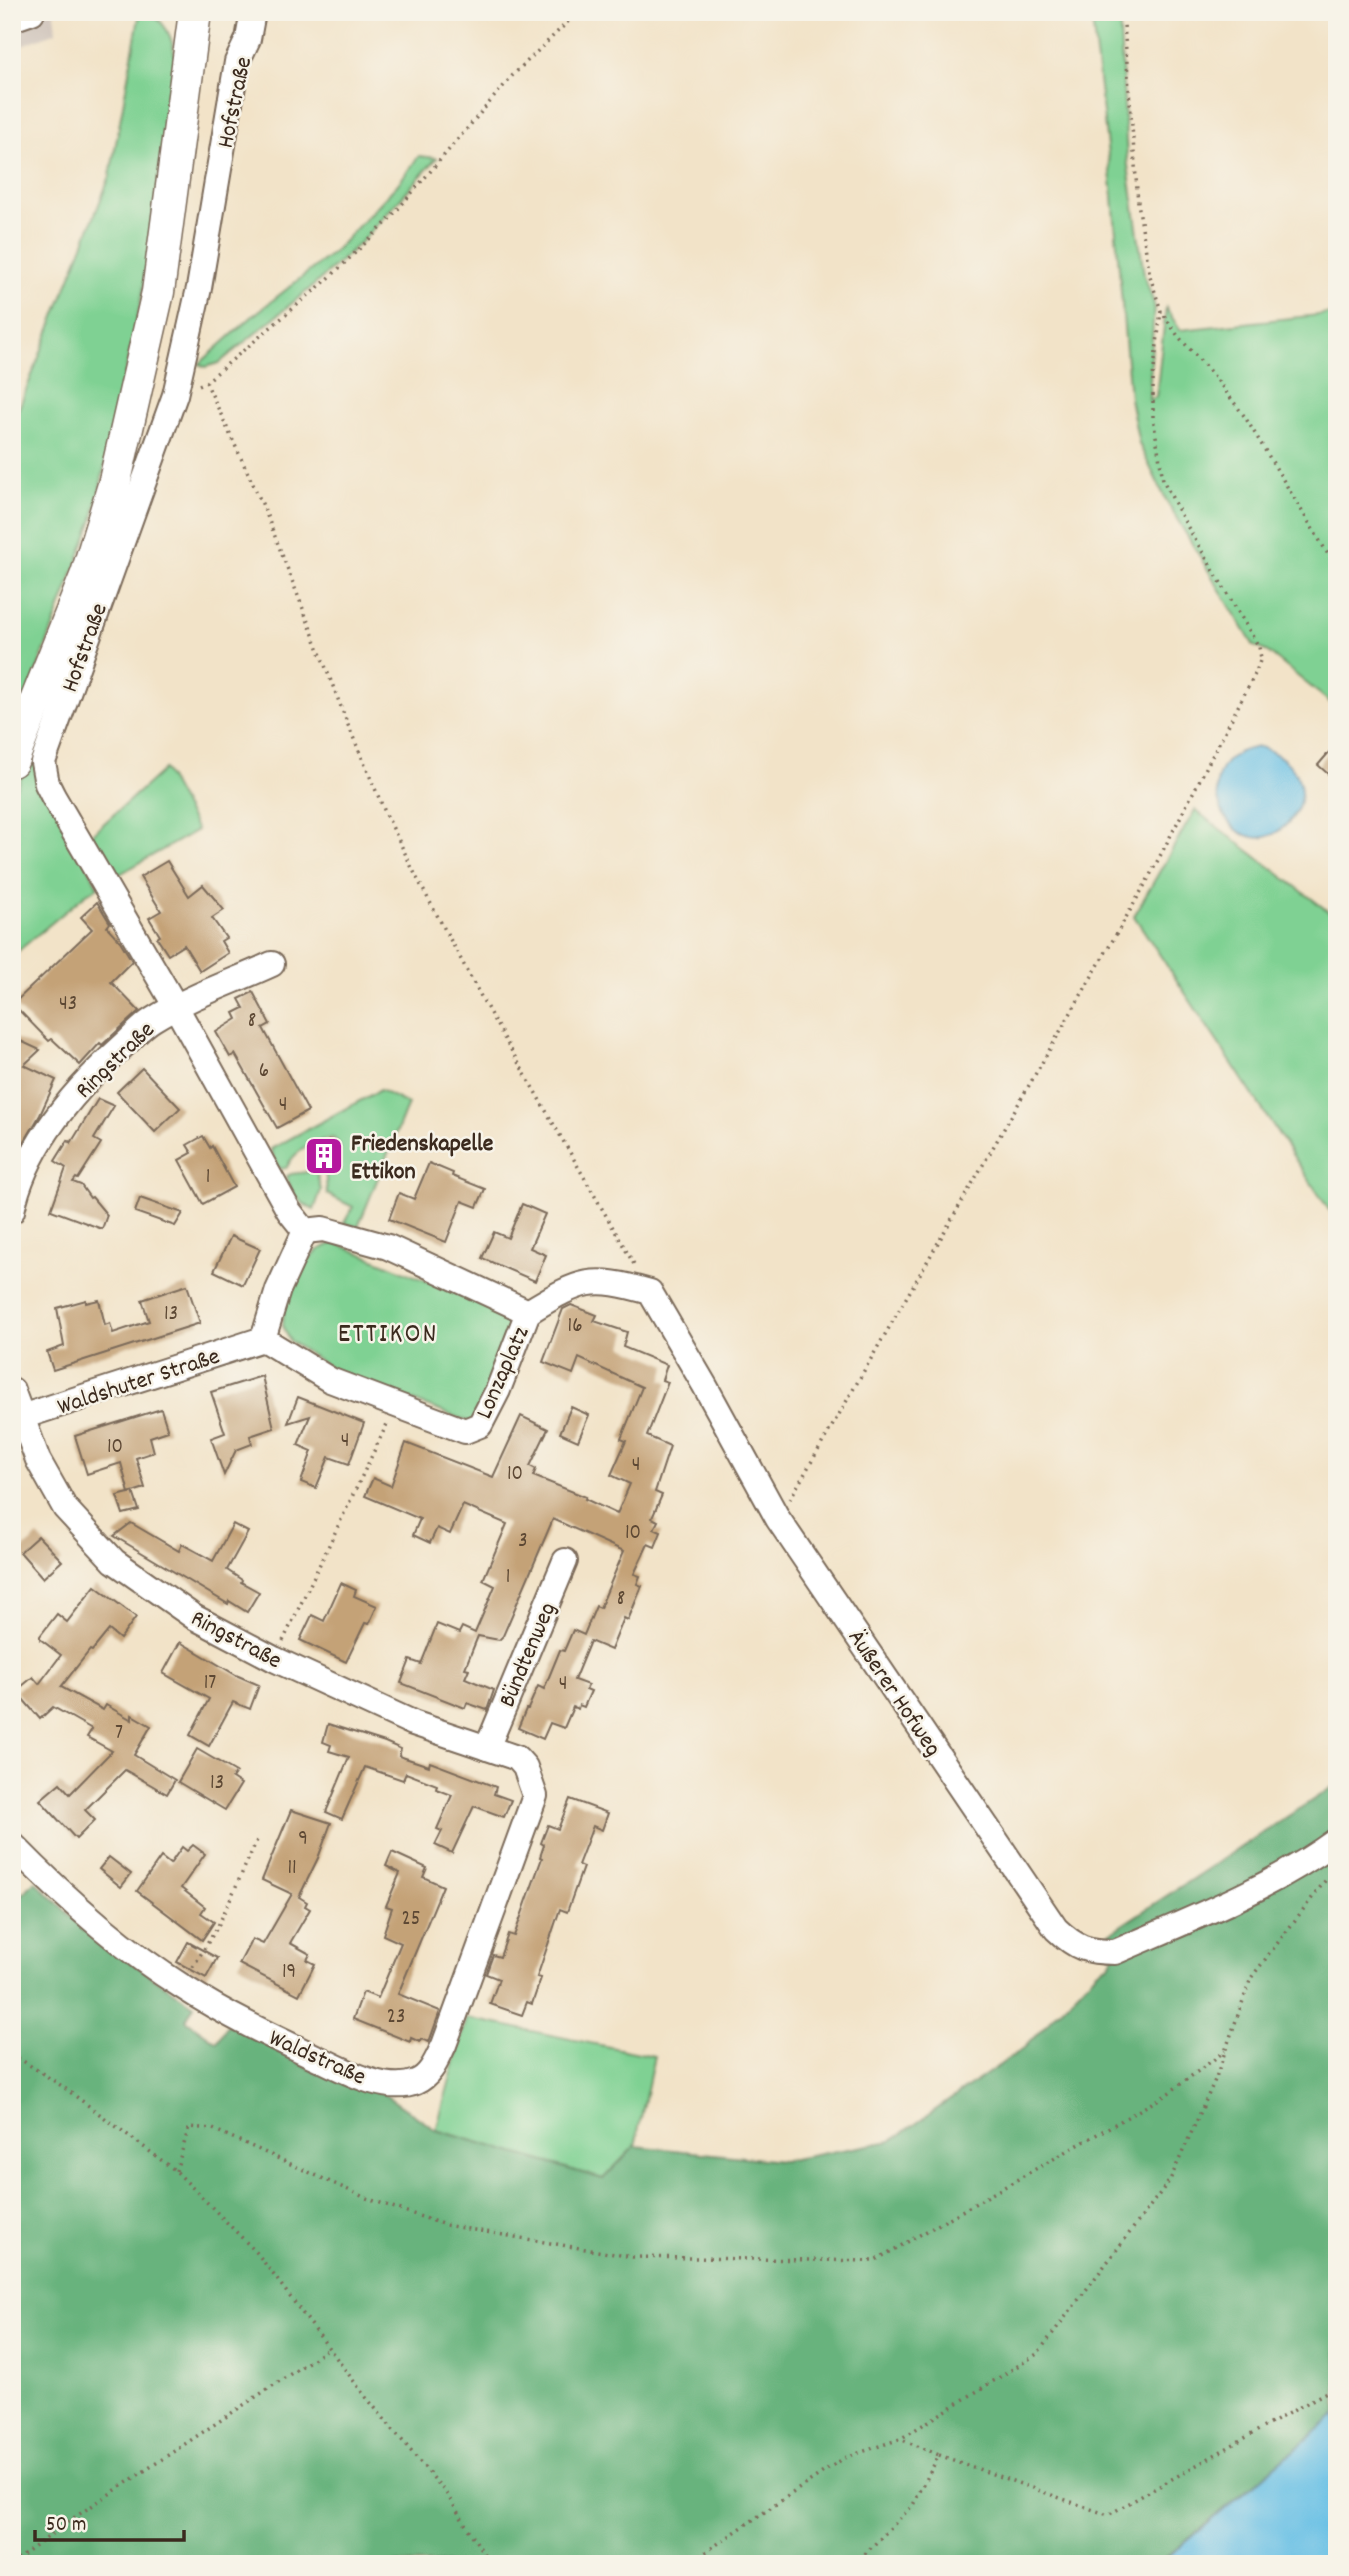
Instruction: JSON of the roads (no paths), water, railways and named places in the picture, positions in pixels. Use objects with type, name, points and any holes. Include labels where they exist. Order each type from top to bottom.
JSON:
[{"type":"main road","points":[[12,761],[87,574],[114,485],[158,292],[195,12]]},
{"type":"street","points":[[12,19],[32,12]]},
{"type":"street","name":"Hofstraße","points":[[253,12],[248,39],[237,62],[199,288],[174,396],[43,762],[47,784],[53,796],[176,1007],[282,1199],[305,1231]]},
{"type":"street","name":"Ringstraße","points":[[12,1211],[16,1191],[44,1135],[81,1087],[150,1021],[272,964]]},
{"type":"street","name":"Lonzaplatz","points":[[263,1339],[330,1380],[465,1432],[480,1425],[498,1390],[528,1312],[388,1247],[323,1229],[305,1231]]},
{"type":"street","points":[[263,1339],[278,1290],[305,1231]]},
{"type":"street","name":"Äußerer Hofweg","points":[[528,1312],[558,1294],[596,1280],[620,1283],[650,1292],[778,1518],[1056,1929],[1075,1946],[1095,1952],[1115,1952],[1233,1901],[1337,1840]]},
{"type":"street","name":"Waldshuter Straße","points":[[16,1418],[263,1339]]},
{"type":"street","name":"Ringstraße","points":[[12,1390],[16,1418],[65,1508],[114,1561],[194,1617],[274,1659],[413,1723],[517,1758],[525,1767],[535,1797]]},
{"type":"street","name":"Bündtenweg","points":[[487,1748],[565,1561]]},
{"type":"street","name":"Waldstraße","points":[[12,1844],[102,1927],[182,1987],[267,2034],[358,2077],[400,2085],[416,2082],[430,2073],[444,2045],[535,1797]]},
{"type":"water","points":[[1260,747],[1284,759],[1298,778],[1301,790],[1295,813],[1286,825],[1266,837],[1247,836],[1232,825],[1221,808],[1217,789],[1221,770],[1235,755]]},
{"type":"water","points":[[1337,2414],[1337,2564],[1159,2564],[1170,2556]]},
{"type":"place","name":"Friedenskapelle Ettikon","points":[[324,1156]]},
{"type":"district","name":"ETTIKON","points":[[388,1331]]}]
